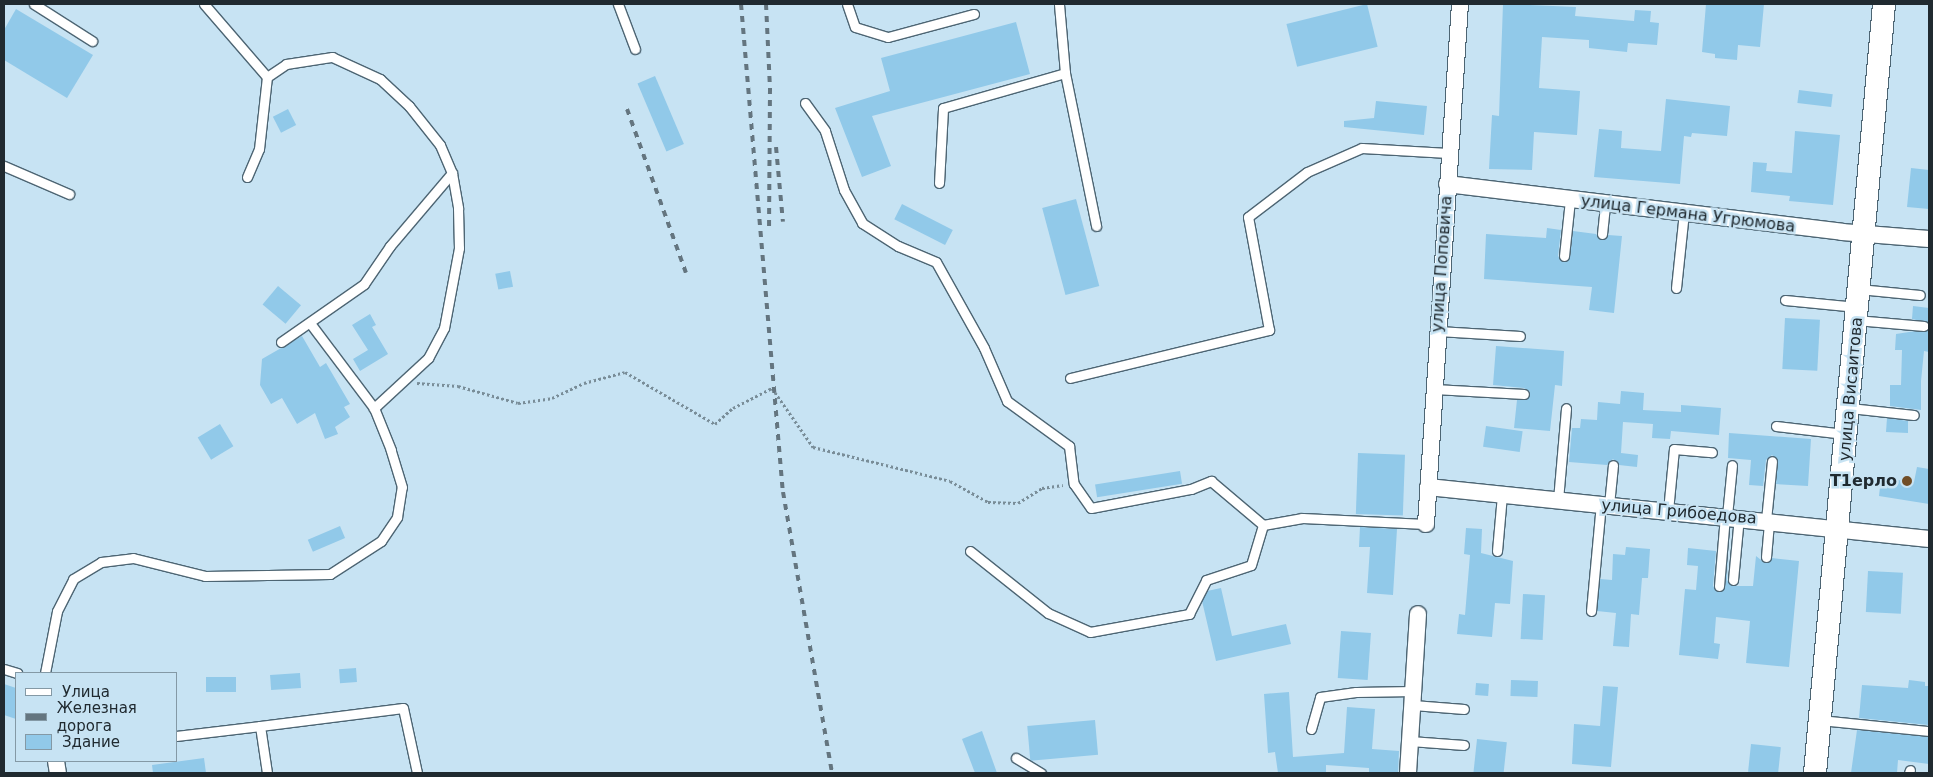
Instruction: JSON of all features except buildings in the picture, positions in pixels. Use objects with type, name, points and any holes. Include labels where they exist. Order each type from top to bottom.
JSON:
[{"type":"main road","name":"улица Висаитова","points":[[1815,773],[1848,434],[1863,231],[1884,4]]},
{"type":"street","name":"улица Поповича","points":[[1426,524],[1448,153],[1460,4]]},
{"type":"street","name":"улица Германа Угрюмова","points":[[1447,184],[1842,232],[1863,231],[1929,239]]},
{"type":"street","name":"улица Грибоедова","points":[[1428,487],[1730,516],[1929,539]]},
{"type":"street","points":[[1408,773],[1418,614]]},
{"type":"lane","points":[[34,4],[92,41]]},
{"type":"lane","points":[[204,4],[267,77],[259,149],[247,177]]},
{"type":"lane","points":[[618,4],[636,49]]},
{"type":"lane","points":[[847,4],[855,27],[888,37],[974,14]]},
{"type":"lane","points":[[1059,4],[1065,73],[1096,226]]},
{"type":"lane","points":[[267,77],[286,64],[332,57],[380,79],[409,106],[440,145],[452,173],[458,208],[459,248],[444,328],[428,358],[374,408]]},
{"type":"lane","points":[[939,183],[943,108],[1065,73]]},
{"type":"lane","points":[[805,103],[825,131],[844,190],[862,223],[898,246],[936,262],[984,348],[1006,401],[1069,446],[1074,484],[1091,508],[1190,489],[1211,482],[1263,525],[1302,518],[1426,524]]},
{"type":"lane","points":[[1070,378],[1269,330],[1248,217],[1307,172],[1362,148],[1448,153]]},
{"type":"lane","points":[[4,166],[69,194]]},
{"type":"lane","points":[[280,342],[364,284],[390,246],[452,173]]},
{"type":"lane","points":[[1564,256],[1570,200]]},
{"type":"lane","points":[[1602,234],[1606,204]]},
{"type":"lane","points":[[1676,288],[1684,212]]},
{"type":"lane","points":[[1785,300],[1858,305],[1920,295]]},
{"type":"lane","points":[[1858,305],[1924,326]]},
{"type":"lane","points":[[45,672],[57,611],[73,579],[101,562],[133,558],[205,576],[330,574],[381,541],[397,517],[402,487],[374,408],[310,323]]},
{"type":"lane","points":[[1438,331],[1520,336]]},
{"type":"lane","points":[[1434,388],[1524,394]]},
{"type":"lane","points":[[1558,500],[1566,408]]},
{"type":"lane","points":[[1850,408],[1914,415]]},
{"type":"lane","points":[[1776,426],[1848,434]]},
{"type":"lane","points":[[1668,510],[1674,449],[1712,452]]},
{"type":"lane","points":[[1766,557],[1772,461]]},
{"type":"lane","points":[[1591,611],[1605,504],[1613,465]]},
{"type":"lane","points":[[1732,465],[1730,516],[1733,580]]},
{"type":"lane","points":[[1497,551],[1502,494]]},
{"type":"lane","points":[[1719,586],[1730,516]]},
{"type":"lane","points":[[970,551],[1048,613],[1090,632],[1189,614],[1206,580],[1251,565],[1263,525]]},
{"type":"lane","points":[[1311,729],[1320,698],[1356,692],[1413,698],[1464,709]]},
{"type":"lane","points":[[178,736],[403,708],[417,773]]},
{"type":"lane","points":[[1820,720],[1929,731]]},
{"type":"lane","points":[[260,726],[267,773]]},
{"type":"lane","points":[[1410,741],[1464,745]]},
{"type":"lane","points":[[1016,758],[1040,773]]},
{"type":"path","points":[[403,382],[458,386],[518,403],[552,398],[584,383],[625,372],[715,424],[733,408],[772,388],[813,447],[950,481],[988,502],[1018,503],[1042,488],[1074,484]]},
{"type":"railway","points":[[741,4],[783,492],[832,773]]},
{"type":"railway","points":[[766,4],[770,88],[769,228]]},
{"type":"railway","points":[[627,109],[686,273]]},
{"type":"railway","points":[[776,147],[783,222]]},
{"type":"place","name":"Т1ерло","points":[[1907,481]]}]
